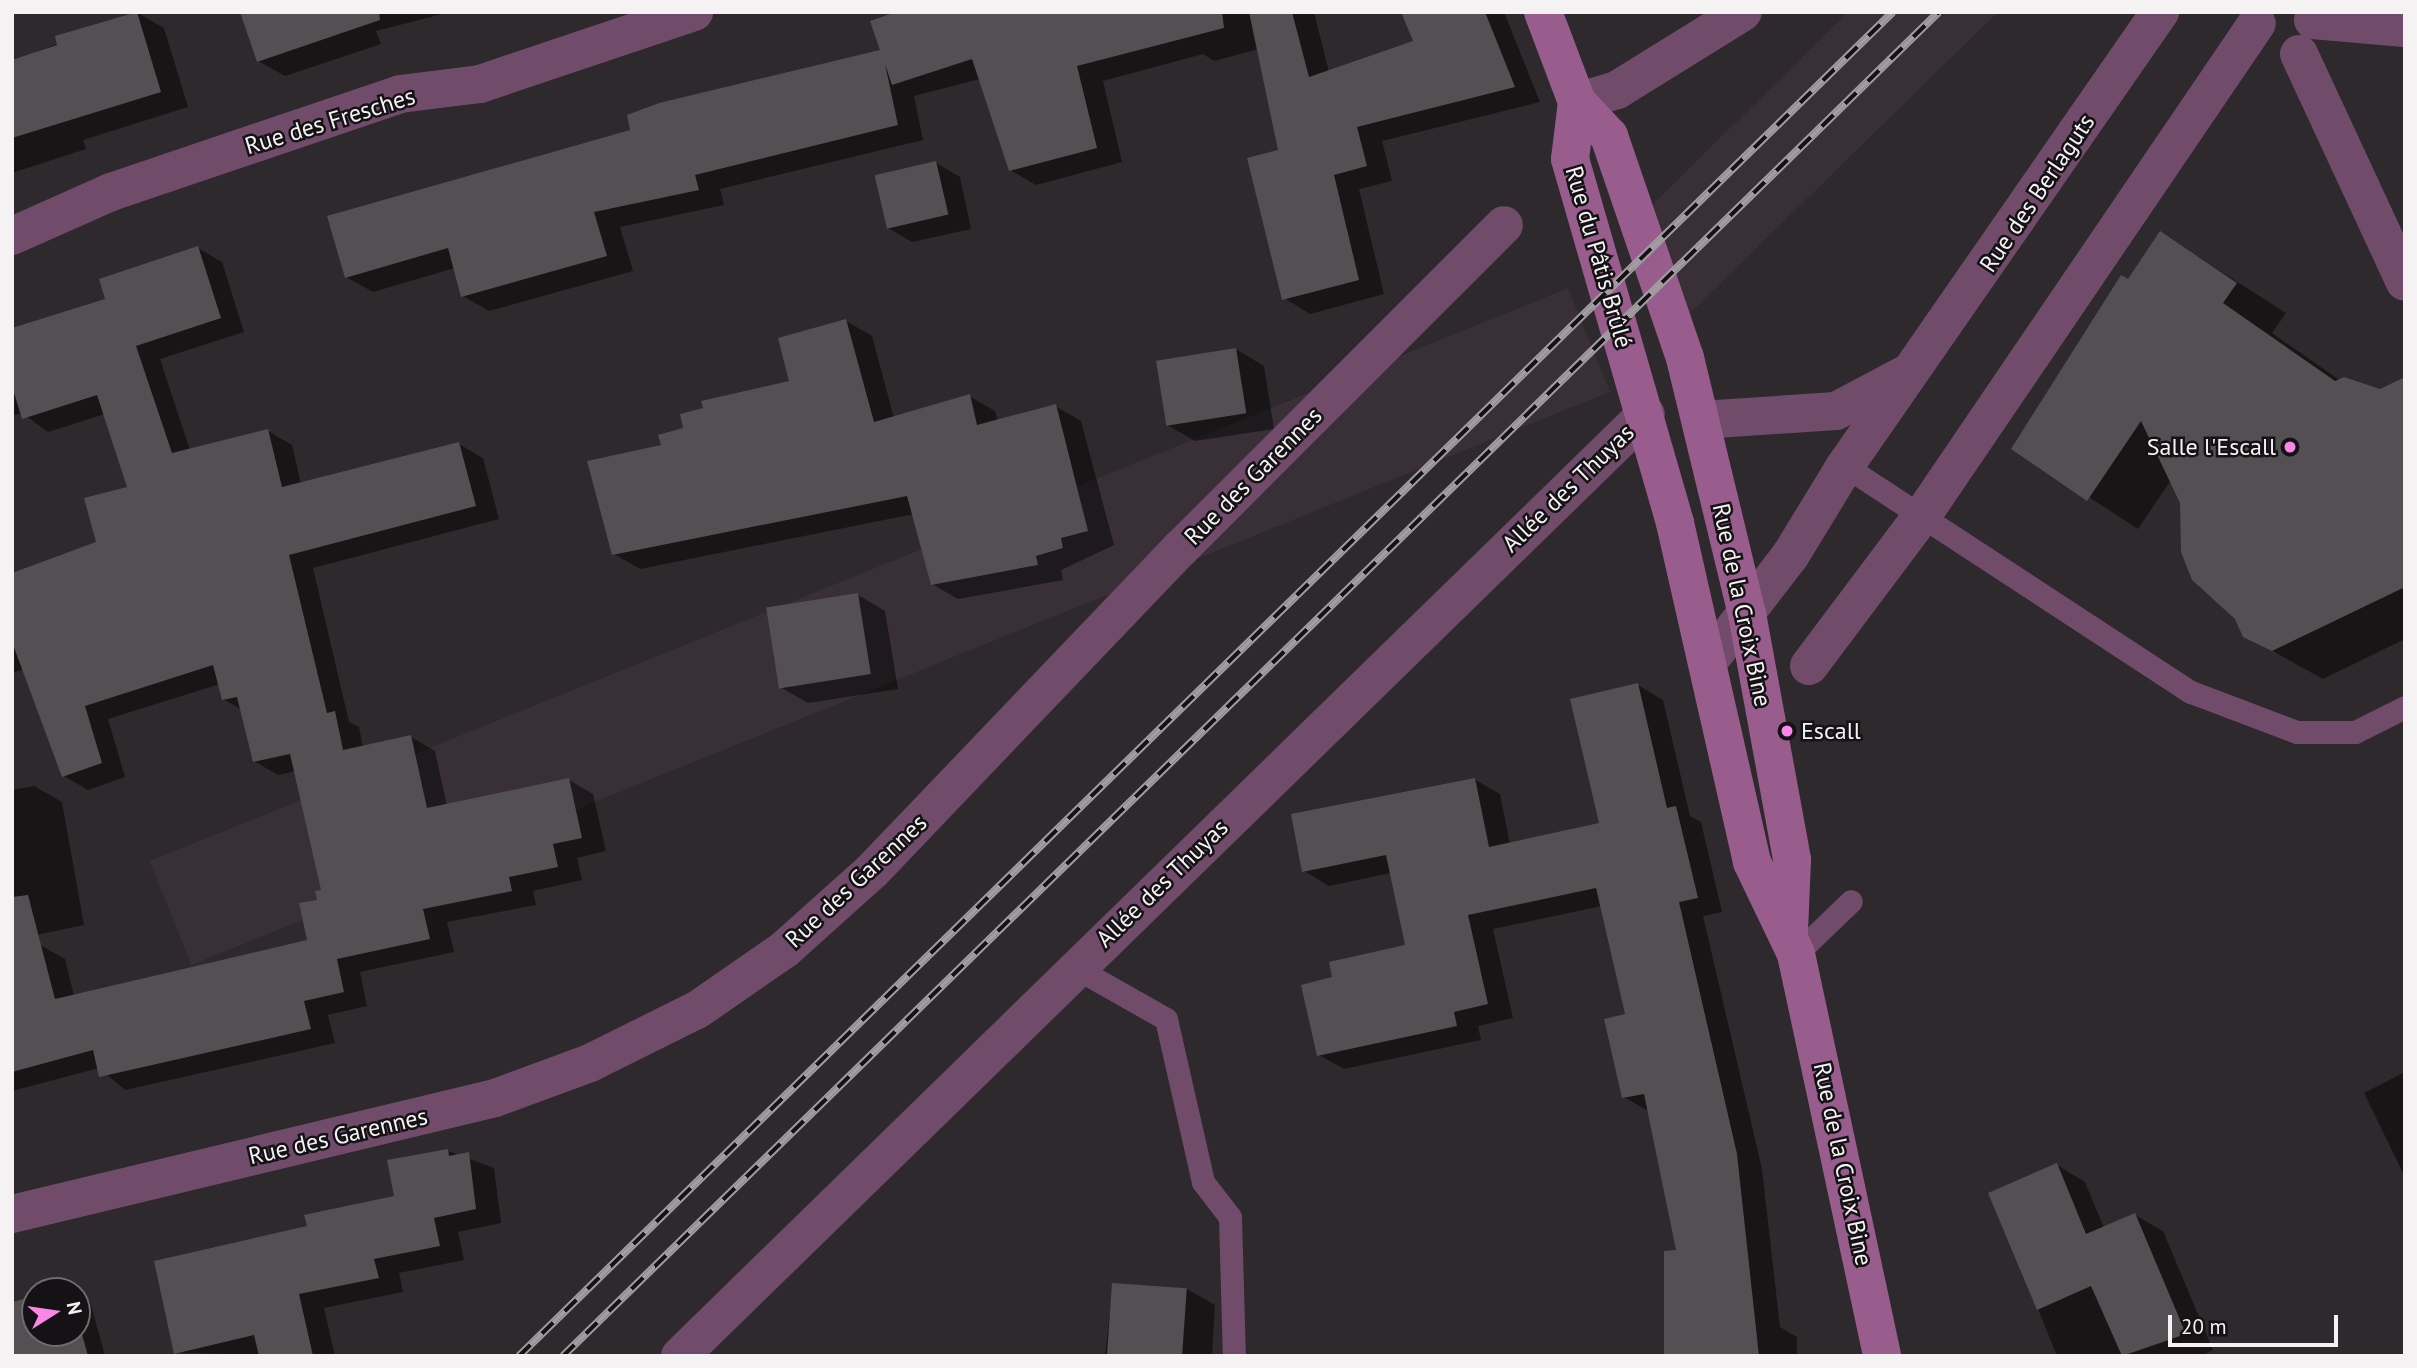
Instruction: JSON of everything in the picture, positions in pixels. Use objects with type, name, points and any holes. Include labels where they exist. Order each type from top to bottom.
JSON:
[{"type":"street","name":"Rue des Fresches","points":[[12,236],[111,192],[400,94],[480,84],[694,12]]},
{"type":"street","name":"Rue du Pâtis Brûlé","points":[[1544,12],[1577,103],[1609,136],[1657,284]]},
{"type":"street","points":[[1577,103],[1617,90],[1743,12]]},
{"type":"street","name":"Rue des Berlaguts","points":[[1709,661],[1748,614],[1845,466],[2160,12]]},
{"type":"street","points":[[1809,666],[1924,513],[2257,23]]},
{"type":"street","points":[[2405,28],[2306,37],[2405,282]]},
{"type":"street","name":"Rue du Pâtis Brûlé","points":[[1577,103],[1570,159],[1633,369]]},
{"type":"street","name":"Rue des Garennes","points":[[12,1214],[495,1098],[590,1063],[697,1010],[785,949],[872,871],[1180,549],[1504,225]]},
{"type":"street","name":"Rue de la Croix Bine","points":[[1657,284],[1701,420],[1748,614],[1792,860],[1793,943],[1882,1356]]},
{"type":"street","name":"Rue de la Croix Bine","points":[[1633,369],[1709,661],[1752,862],[1793,943]]},
{"type":"street","name":"Rue des Berlaguts","points":[[1701,420],[1794,419],[1836,411],[1911,371]]},
{"type":"street","name":"Allée des Thuyas","points":[[680,1356],[1646,414]]},
{"type":"lane","points":[[1845,466],[1924,513],[2191,692],[2297,732],[2355,732],[2405,707]]},
{"type":"lane","points":[[1793,943],[1851,901]]},
{"type":"lane","points":[[1076,968],[1166,1019],[1203,1182],[1230,1217],[1234,1356]]},
{"type":"shaded area","points":[[1848,12],[1998,12],[1684,319],[1652,205]]},
{"type":"shaded area","points":[[1568,288],[1610,392],[191,965],[149,861]]},
{"type":"building","points":[[137,12],[161,92],[12,138],[12,60],[57,45],[55,36]]},
{"type":"building","points":[[240,12],[379,12],[380,20],[257,62]]},
{"type":"building","points":[[896,12],[1222,12],[1224,28],[1077,66],[1097,148],[1009,171],[972,59],[892,85],[885,64],[898,125],[695,175],[699,190],[594,212],[607,256],[461,297],[448,248],[345,278],[327,216],[630,130],[627,115],[659,103],[880,50],[870,21]]},
{"type":"building","points":[[1249,12],[1292,12],[1309,77],[1413,41],[1401,12],[1485,12],[1515,87],[1357,127],[1367,166],[1334,175],[1359,280],[1282,300],[1247,158],[1278,150]]},
{"type":"building","points":[[936,161],[948,215],[887,229],[875,175]]},
{"type":"building","name":"Salle l'Escall","points":[[2160,231],[2237,283],[2223,303],[2335,381],[2344,377],[2380,389],[2405,377],[2405,587],[2272,651],[2243,637],[2235,619],[2192,580],[2181,552],[2180,503],[2141,421],[2087,501],[2011,449],[2121,275],[2128,279]]},
{"type":"building","points":[[198,246],[221,318],[136,346],[172,453],[268,429],[282,487],[459,442],[476,506],[289,555],[327,713],[335,711],[343,750],[411,735],[427,808],[569,778],[582,838],[553,844],[558,867],[509,877],[512,891],[423,909],[430,939],[337,959],[344,992],[304,1001],[311,1029],[99,1077],[93,1050],[12,1072],[12,897],[28,895],[55,999],[307,940],[299,903],[317,900],[315,891],[321,890],[290,754],[253,762],[237,697],[222,700],[213,665],[85,706],[102,763],[62,777],[12,642],[12,573],[96,542],[84,498],[127,487],[97,395],[22,419],[12,386],[12,328],[105,299],[99,279]]},
{"type":"building","points":[[846,319],[874,422],[970,394],[977,425],[1056,404],[1088,531],[1061,538],[1063,548],[1036,556],[1038,565],[931,585],[907,496],[612,555],[587,461],[661,445],[658,435],[683,428],[680,414],[703,408],[701,401],[789,381],[778,338]]},
{"type":"building","points":[[1236,348],[1246,413],[1166,426],[1156,361]]},
{"type":"building","points":[[858,593],[871,674],[779,689],[766,608]]},
{"type":"building","points":[[1638,683],[1667,808],[1676,806],[1698,898],[1679,902],[1737,1154],[1759,1356],[1664,1356],[1664,1251],[1676,1250],[1644,1094],[1622,1098],[1604,1019],[1625,1014],[1596,888],[1468,915],[1488,1004],[1454,1012],[1457,1026],[1317,1056],[1301,985],[1332,977],[1329,962],[1405,945],[1386,855],[1302,872],[1291,814],[1475,778],[1489,847],[1599,823],[1570,699]]},
{"type":"building","points":[[448,1149],[449,1156],[469,1152],[476,1209],[434,1218],[440,1246],[374,1259],[379,1278],[299,1294],[313,1356],[259,1356],[254,1335],[174,1354],[154,1261],[307,1226],[304,1215],[394,1196],[387,1160]]},
{"type":"building","points":[[2057,1163],[2086,1234],[2135,1213],[2186,1334],[2122,1356],[2091,1286],[2037,1310],[1988,1193]]},
{"type":"building","points":[[1112,1283],[1187,1288],[1182,1356],[1107,1356]]},
{"type":"building","points":[[21,1300],[21,1347],[86,1347],[88,1356],[12,1356],[12,1302]]},
{"type":"railway","points":[[519,1356],[1893,12]]},
{"type":"railway","points":[[563,1356],[1939,12]]},
{"type":"place","name":"Salle l'Escall","points":[[2290,447]]},
{"type":"place","name":"Escall","points":[[1787,731]]}]
